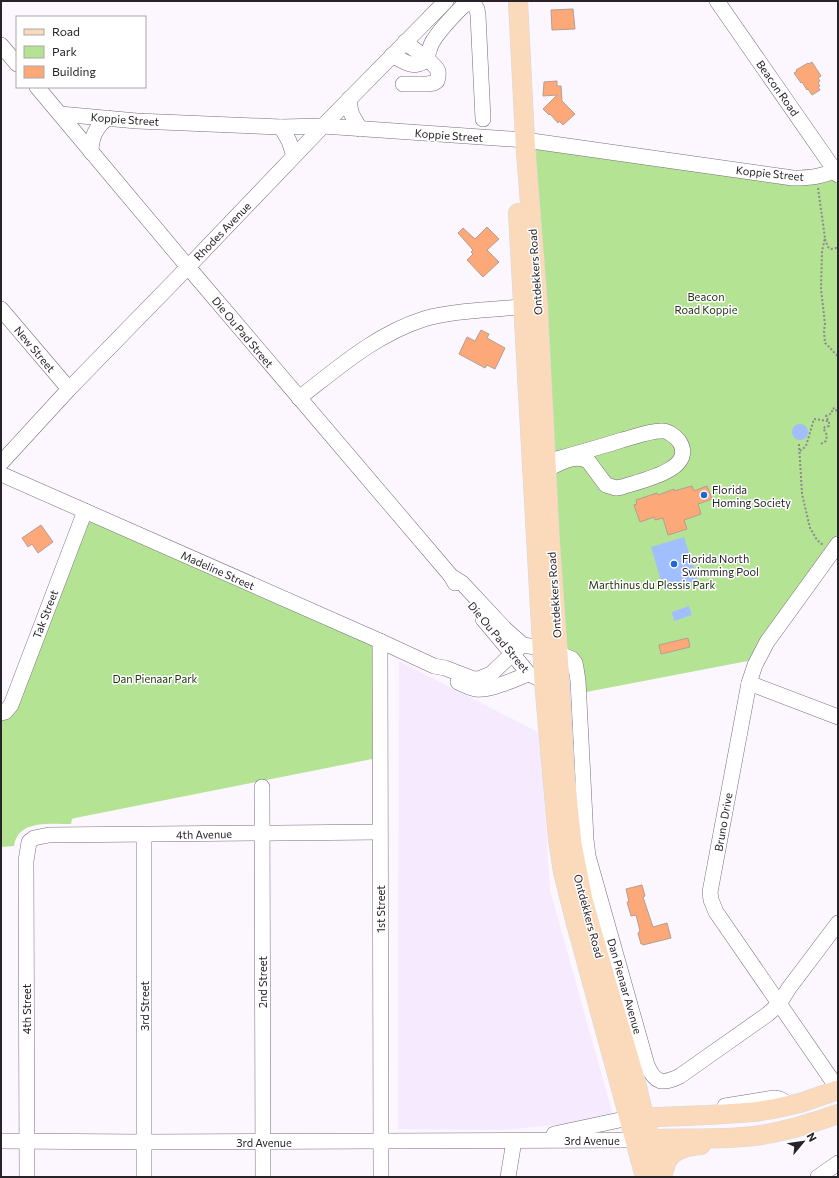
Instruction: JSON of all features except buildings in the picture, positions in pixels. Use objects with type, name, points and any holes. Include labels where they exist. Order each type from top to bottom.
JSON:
[{"type":"main road","name":"Ontdekkers Road","points":[[506,1],[520,140],[550,650]]},
{"type":"main road","name":"Ontdekkers Road","points":[[518,1],[520,140]]},
{"type":"main road","name":"Ontdekkers Road","points":[[530,306],[546,466],[550,650],[544,679],[556,823],[562,867],[581,945],[656,1177]]},
{"type":"main road","name":"Ontdekkers Road","points":[[544,679],[565,777],[569,824],[574,858],[583,900],[636,1082],[637,1118]]},
{"type":"main road","points":[[636,1082],[651,1098],[676,1117]]},
{"type":"main road","points":[[637,1118],[754,1112],[790,1105],[838,1089]]},
{"type":"main road","points":[[656,1177],[670,1157],[676,1152],[695,1146],[715,1144],[744,1137],[779,1132],[812,1124],[838,1114]]},
{"type":"main road","points":[[643,1140],[744,1137]]},
{"type":"street","name":"Rhodes Avenue","points":[[1,463],[69,389],[349,99],[446,1]]},
{"type":"street","name":"Beacon Road","points":[[717,1],[837,171]]},
{"type":"street","points":[[392,55],[411,64],[416,65],[422,63],[426,59],[428,50],[433,41],[443,27],[464,5],[471,3],[476,6],[480,44],[483,119]]},
{"type":"street","points":[[404,84],[434,83],[439,75],[434,66],[405,42]]},
{"type":"street","points":[[1,45],[16,63]]},
{"type":"street","name":"Die Ou Pad Street","points":[[38,88],[451,576],[457,587],[544,679]]},
{"type":"street","points":[[349,99],[351,113],[360,129]]},
{"type":"street","name":"Koppie Street","points":[[60,114],[137,121],[323,126],[520,140],[793,178],[816,177],[837,171]]},
{"type":"street","points":[[91,152],[94,133],[108,118]]},
{"type":"street","points":[[281,126],[289,141],[294,156]]},
{"type":"street","points":[[299,398],[365,348],[409,324],[440,315],[530,306]]},
{"type":"street","name":"New Street","points":[[1,309],[69,389]]},
{"type":"street","points":[[660,430],[666,431],[675,437],[682,450],[680,461],[672,469],[660,475],[616,488],[606,485],[586,459],[578,458],[546,466],[637,436],[660,430]]},
{"type":"street","name":"Madeline Street","points":[[1,474],[434,666],[446,668],[471,678],[481,678],[491,674],[517,649]]},
{"type":"street","name":"Tak Street","points":[[1,713],[5,712],[11,705],[85,511]]},
{"type":"street","name":"Bruno Drive","points":[[835,548],[767,642],[755,665],[749,683],[711,888],[711,900],[719,916],[838,1089]]},
{"type":"street","name":"1st Street","points":[[380,641],[381,1177]]},
{"type":"street","name":"Die Ou Pad Street","points":[[517,649],[550,650]]},
{"type":"street","name":"Dan Pienaar Avenue","points":[[550,650],[572,659],[575,663],[588,856],[637,1028],[651,1072],[658,1081],[671,1081],[680,1076],[761,1020],[779,1004],[789,988],[838,923]]},
{"type":"street","name":"Madeline Street","points":[[434,666],[440,673],[458,683],[475,689],[489,689],[544,679]]},
{"type":"street","points":[[749,683],[838,717]]},
{"type":"street","name":"2nd Street","points":[[262,787],[262,1177]]},
{"type":"street","name":"4th Avenue","points":[[29,842],[34,838],[49,835],[380,832]]},
{"type":"street","name":"3rd Street","points":[[144,835],[144,1177]]},
{"type":"street","name":"4th Street","points":[[27,1177],[26,861],[29,842]]},
{"type":"street","name":"3rd Avenue","points":[[520,1141],[637,1118]]},
{"type":"street","name":"3rd Avenue","points":[[1,1141],[262,1142],[643,1140]]},
{"type":"street","points":[[508,1177],[520,1141]]},
{"type":"street","points":[[818,1177],[838,1163]]},
{"type":"path","points":[[816,177],[825,238],[828,247],[831,249],[838,249]]},
{"type":"path","points":[[825,238],[822,250],[821,271],[825,343],[832,348],[834,353],[838,356]]},
{"type":"path","points":[[821,444],[826,441],[826,432],[823,429],[830,426],[826,416],[832,413],[832,409],[835,408],[838,414]]},
{"type":"path","points":[[800,451],[806,446],[814,419],[828,421]]},
{"type":"path","points":[[799,444],[802,494],[810,528],[817,540],[835,548]]},
{"type":"shaded area","points":[[399,661],[540,733],[550,890],[614,1119],[503,1130],[398,1129]]},
{"type":"green space","name":"Beacon Road Koppie","points":[[531,145],[794,181],[833,174],[838,181],[838,538],[753,660],[581,693],[567,653]]},
{"type":"green space","name":"Dan Pienaar Park","points":[[87,516],[376,643],[377,758],[75,818],[72,819],[71,824],[36,825],[28,827],[22,831],[17,837],[14,846],[1,847],[1,717]]},
{"type":"water","points":[[800,424],[806,426],[808,432],[806,438],[800,440],[794,438],[792,432],[794,426]]},
{"type":"water","name":"Florida North Swimming Pool","points":[[684,537],[698,581],[664,591],[651,547]]},
{"type":"water","name":"Florida North Swimming Pool","points":[[689,606],[692,615],[674,621],[672,612]]},
{"type":"place","name":"Florida Homing Society","points":[[704,495]]},
{"type":"place","name":"Florida North Swimming Pool","points":[[674,564]]},
{"type":"park label","name":"Marthinus du Plessis Park","points":[[652,584]]}]
